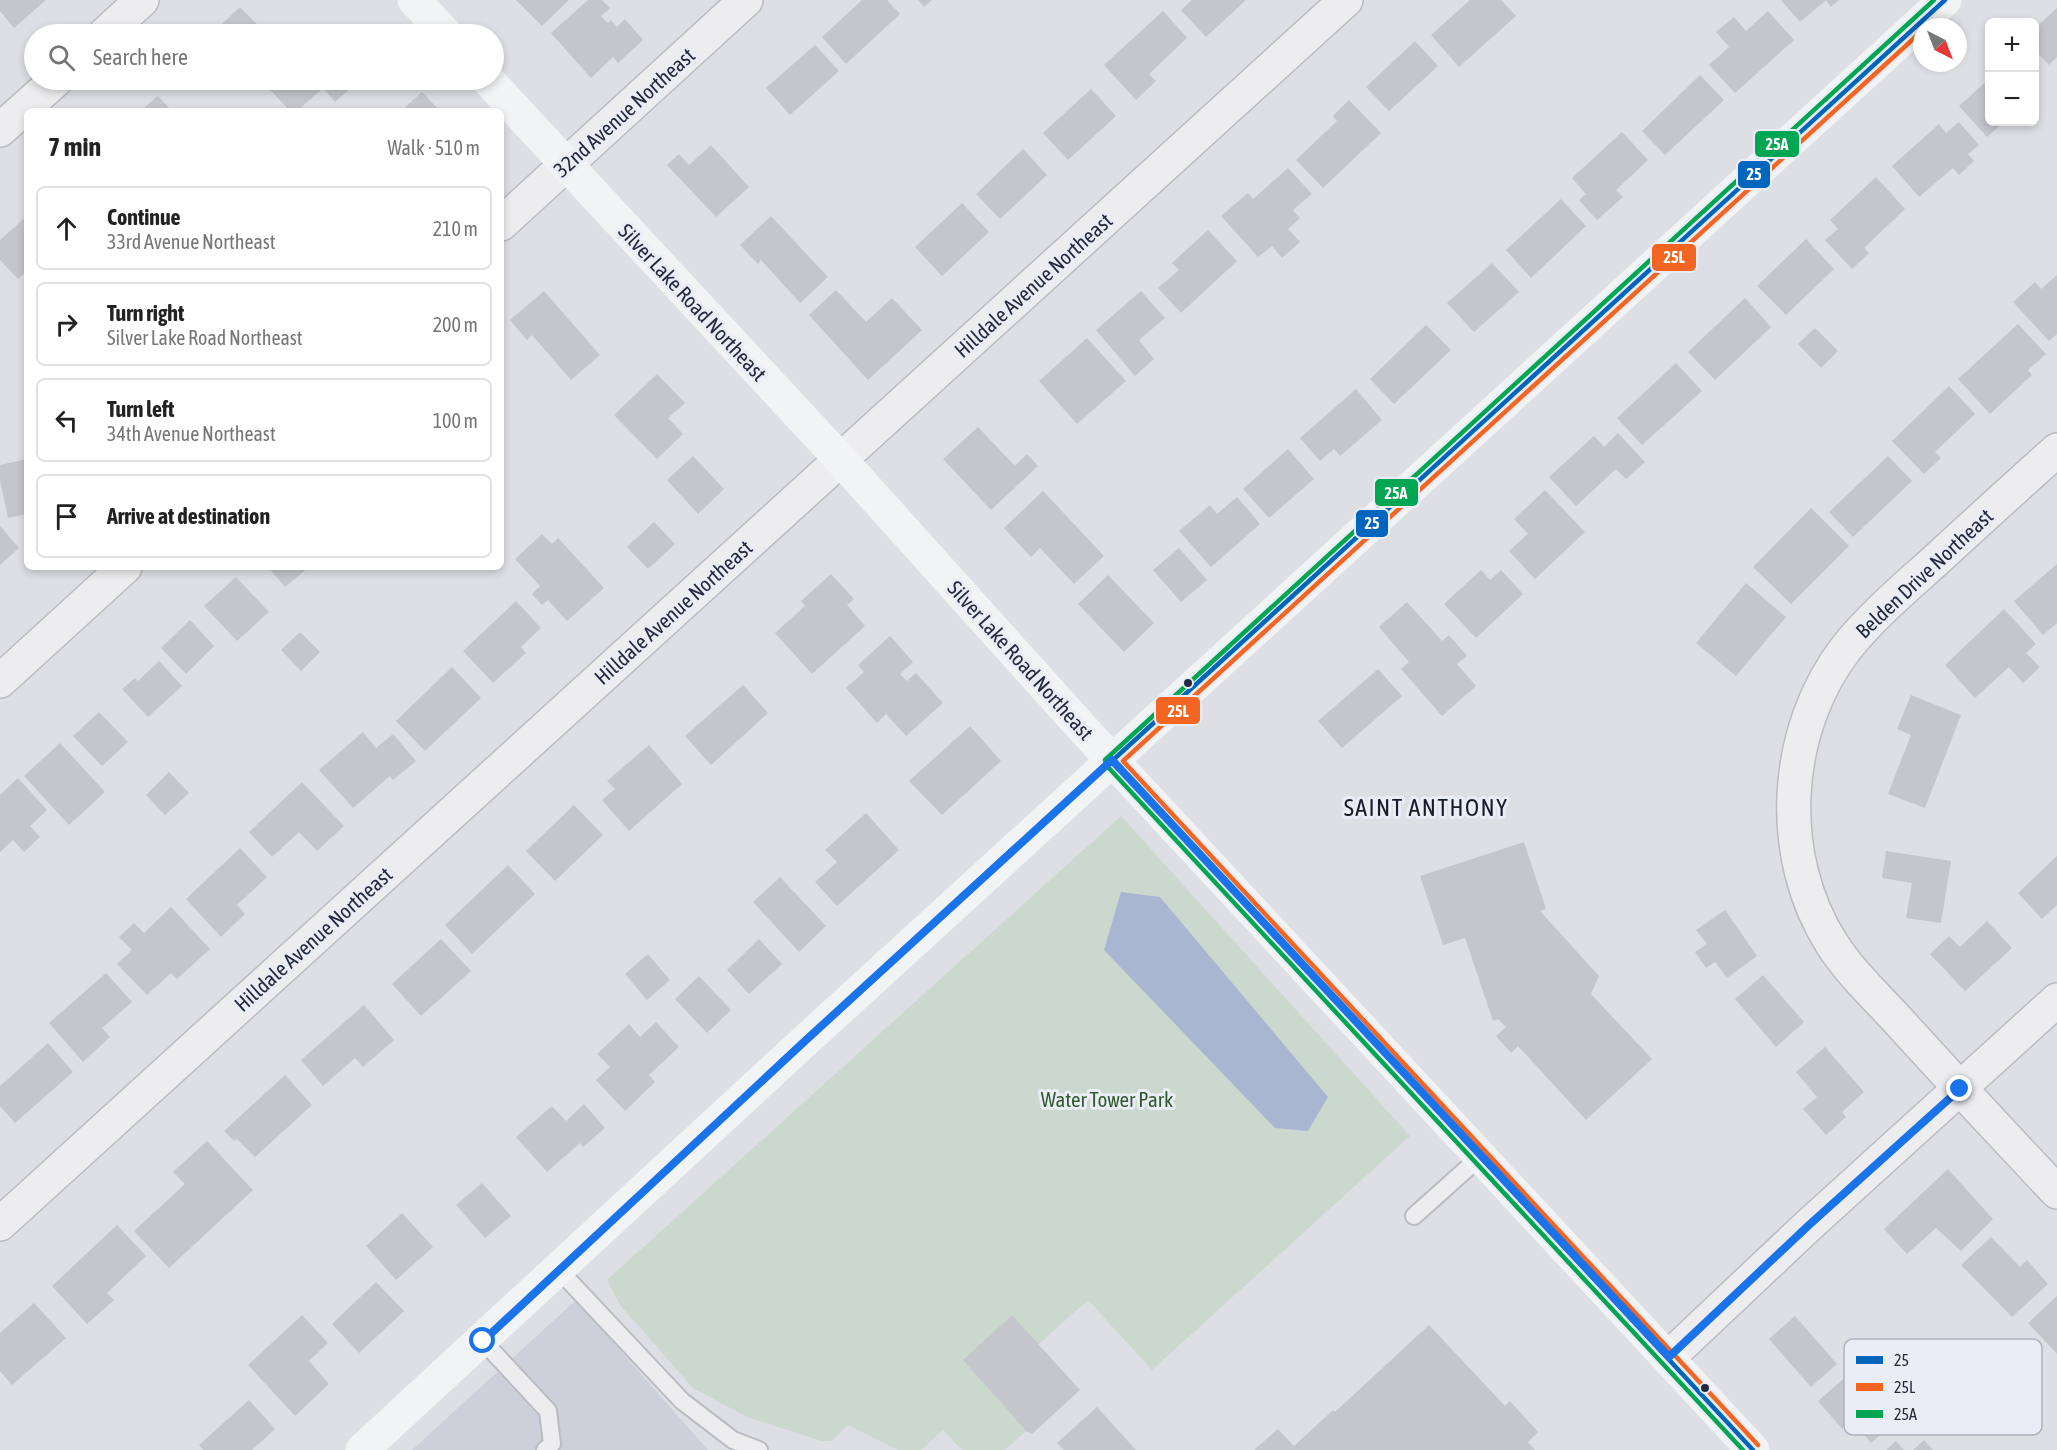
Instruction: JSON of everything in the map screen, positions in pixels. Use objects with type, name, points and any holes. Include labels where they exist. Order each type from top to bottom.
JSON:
[{"type":"street","points":[[116,24],[142,0]]},
{"type":"street","points":[[414,0],[437,24]]},
{"type":"street","name":"32nd Avenue Northeast","points":[[504,221],[746,0]]},
{"type":"street","name":"Hilldale Avenue Northeast","points":[[0,1224],[1346,0]]},
{"type":"street","points":[[362,1450],[1112,760],[1945,0]]},
{"type":"street","points":[[25,108],[45,90]]},
{"type":"street","name":"Silver Lake Road Northeast","points":[[497,90],[840,460],[1112,760],[1753,1450]]},
{"type":"street","points":[[0,130],[24,109]]},
{"type":"street","name":"Belden Drive Northeast","points":[[2057,450],[1883,608],[1847,648],[1820,690],[1800,742],[1794,792],[1796,845],[1809,896],[1832,944],[1960,1089],[2057,1192]]},
{"type":"street","points":[[0,681],[122,570]]},
{"type":"street","points":[[1669,1357],[1809,1225],[2057,1000]]},
{"type":"lane","points":[[1414,1216],[1480,1157]]},
{"type":"lane","points":[[558,1269],[725,1450]]},
{"type":"lane","points":[[483,1341],[548,1411],[552,1444],[545,1450]]},
{"type":"lane","points":[[682,1401],[733,1440],[759,1450]]},
{"type":"shaded area","points":[[576,1300],[708,1450],[412,1450]]},
{"type":"green space","name":"Water Tower Park","points":[[1121,816],[1410,1136],[1152,1370],[1088,1300],[989,1389],[1026,1431],[1005,1450],[962,1450],[943,1430],[921,1450],[898,1450],[848,1425],[832,1441],[821,1441],[747,1417],[693,1388],[620,1305],[607,1280]]},
{"type":"water","points":[[1121,892],[1160,897],[1328,1097],[1308,1131],[1275,1128],[1104,950]]},
{"type":"building","points":[[0,0],[46,0],[14,28],[0,11]]},
{"type":"building","points":[[516,0],[569,0],[542,26]]},
{"type":"building","points":[[588,0],[602,0],[610,8],[601,16],[608,23],[611,20],[617,27],[625,19],[643,40],[618,63],[613,57],[591,78],[551,33]]},
{"type":"building","points":[[862,0],[887,0],[900,14],[846,64],[822,37]]},
{"type":"building","points":[[918,0],[932,0],[924,7]]},
{"type":"building","points":[[1192,0],[1246,0],[1206,37],[1181,10]]},
{"type":"building","points":[[1470,0],[1501,0],[1516,16],[1459,67],[1431,35]]},
{"type":"building","points":[[1781,0],[1826,0],[1800,22]]},
{"type":"building","points":[[1826,0],[1839,0],[1831,7]]},
{"type":"building","points":[[240,7],[257,24],[222,24]]},
{"type":"building","points":[[2057,8],[2057,57],[2049,65],[2039,54],[2039,24]]},
{"type":"building","points":[[1163,11],[1187,38],[1149,74],[1156,81],[1136,100],[1104,65]]},
{"type":"building","points":[[1768,11],[1794,40],[1735,93],[1709,65],[1729,47],[1716,32],[1734,17],[1746,31]]},
{"type":"building","points":[[1415,41],[1438,66],[1389,111],[1366,87]]},
{"type":"building","points":[[815,45],[839,71],[790,115],[766,88]]},
{"type":"building","points":[[1700,75],[1724,100],[1665,155],[1642,131]]},
{"type":"building","points":[[1985,83],[1985,126],[1999,126],[1987,137],[1959,106]]},
{"type":"building","points":[[1091,89],[1116,116],[1068,160],[1043,133]]},
{"type":"building","points":[[270,90],[321,90],[300,108],[287,108]]},
{"type":"building","points":[[325,90],[349,90],[335,102]]},
{"type":"building","points":[[422,92],[437,108],[404,108]]},
{"type":"building","points":[[158,96],[169,108],[144,108]]},
{"type":"building","points":[[1349,100],[1381,133],[1323,188],[1296,160],[1337,121],[1333,116]]},
{"type":"building","points":[[1959,122],[1979,145],[1968,154],[1974,161],[1959,175],[1953,168],[1919,197],[1892,166],[1939,124],[1946,133]]},
{"type":"building","points":[[1622,132],[1648,160],[1616,190],[1623,197],[1597,220],[1579,200],[1586,194],[1572,178]]},
{"type":"building","points":[[711,145],[749,187],[716,217],[667,165],[679,154],[689,165]]},
{"type":"building","points":[[1023,149],[1047,175],[1000,219],[976,194]]},
{"type":"building","points":[[1288,168],[1312,194],[1293,210],[1300,218],[1288,229],[1300,242],[1282,258],[1272,246],[1258,257],[1221,216],[1248,193],[1253,199]]},
{"type":"building","points":[[1876,177],[1905,209],[1864,248],[1869,253],[1852,269],[1825,240],[1838,229],[1830,220]]},
{"type":"building","points":[[1561,199],[1586,226],[1531,278],[1506,250]]},
{"type":"building","points":[[962,203],[989,232],[942,276],[915,247]]},
{"type":"building","points":[[771,216],[828,277],[800,303],[761,260],[758,264],[740,245]]},
{"type":"building","points":[[24,219],[24,274],[18,279],[0,260],[0,240]]},
{"type":"building","points":[[1208,230],[1237,261],[1181,313],[1158,288],[1179,270],[1172,263]]},
{"type":"building","points":[[1806,239],[1834,269],[1786,315],[1757,286]]},
{"type":"building","points":[[1492,263],[1519,292],[1474,332],[1447,303]]},
{"type":"building","points":[[2057,275],[2057,334],[2049,341],[2013,302],[2035,282],[2041,289]]},
{"type":"building","points":[[836,290],[866,322],[892,298],[922,330],[868,380],[809,315]]},
{"type":"building","points":[[544,291],[600,355],[571,380],[532,335],[527,340],[510,320]]},
{"type":"building","points":[[1141,291],[1165,318],[1139,340],[1154,359],[1135,376],[1096,330]]},
{"type":"building","points":[[1745,298],[1771,327],[1715,380],[1688,352]]},
{"type":"building","points":[[2018,324],[2046,354],[2028,370],[2032,375],[1990,414],[1958,379]]},
{"type":"building","points":[[1426,325],[1451,350],[1394,404],[1370,379]]},
{"type":"building","points":[[1815,328],[1838,351],[1821,368],[1798,344]]},
{"type":"building","points":[[1087,338],[1126,381],[1077,424],[1039,381]]},
{"type":"building","points":[[1676,363],[1702,391],[1642,445],[1617,418]]},
{"type":"building","points":[[657,374],[685,403],[668,418],[683,434],[657,459],[614,415]]},
{"type":"building","points":[[1949,386],[1975,414],[1935,452],[1941,458],[1924,474],[1892,441]]},
{"type":"building","points":[[1356,389],[1382,420],[1340,456],[1334,449],[1320,461],[1300,438]]},
{"type":"building","points":[[978,427],[1015,466],[1027,454],[1038,466],[991,510],[943,459]]},
{"type":"building","points":[[1618,433],[1645,462],[1626,479],[1616,469],[1576,506],[1549,477],[1594,436],[1604,447]]},
{"type":"building","points":[[1288,449],[1314,479],[1269,518],[1243,489]]},
{"type":"building","points":[[693,456],[724,489],[698,514],[667,480]]},
{"type":"building","points":[[1888,456],[1912,481],[1853,537],[1829,512]]},
{"type":"building","points":[[24,460],[24,515],[8,518],[0,480],[0,465]]},
{"type":"building","points":[[1545,490],[1585,532],[1535,579],[1509,551],[1528,534],[1514,519]]},
{"type":"building","points":[[1043,491],[1104,556],[1074,584],[1040,548],[1031,557],[1004,528]]},
{"type":"building","points":[[1237,497],[1260,524],[1211,567],[1179,531],[1210,505],[1217,514]]},
{"type":"building","points":[[1811,508],[1849,546],[1791,604],[1753,567]]},
{"type":"building","points":[[654,522],[675,544],[648,569],[627,547]]},
{"type":"building","points":[[0,526],[19,548],[0,565]]},
{"type":"building","points":[[542,534],[552,544],[558,538],[604,588],[567,621],[548,600],[542,605],[532,594],[540,586],[515,559]]},
{"type":"building","points":[[1179,548],[1207,580],[1181,602],[1153,570]]},
{"type":"building","points":[[2057,564],[2057,623],[2043,635],[2014,601]]},
{"type":"building","points":[[271,570],[305,570],[285,587]]},
{"type":"building","points":[[1481,570],[1490,580],[1501,570],[1523,594],[1476,638],[1444,604]]},
{"type":"building","points":[[831,574],[854,599],[847,605],[865,626],[812,674],[775,633],[805,606],[801,601]]},
{"type":"building","points":[[1108,575],[1154,623],[1124,652],[1078,604]]},
{"type":"building","points":[[236,577],[269,612],[237,641],[204,606]]},
{"type":"building","points":[[1746,583],[1786,617],[1736,676],[1696,643]]},
{"type":"building","points":[[516,601],[541,628],[521,647],[526,653],[493,683],[463,651]]},
{"type":"building","points":[[1407,602],[1442,641],[1449,635],[1467,656],[1457,664],[1476,686],[1442,716],[1401,669],[1409,662],[1379,627]]},
{"type":"building","points":[[2004,609],[2036,644],[2026,653],[2040,667],[2023,683],[2009,667],[1975,698],[1945,665]]},
{"type":"building","points":[[190,620],[214,646],[186,674],[161,648]]},
{"type":"building","points":[[300,632],[320,652],[301,671],[281,650]]},
{"type":"building","points":[[890,636],[913,662],[900,674],[907,681],[916,673],[943,703],[906,736],[886,714],[877,723],[846,688],[864,672],[858,665]]},
{"type":"building","points":[[159,661],[182,686],[148,717],[122,689],[135,678],[138,681]]},
{"type":"building","points":[[452,667],[481,698],[425,751],[396,721]]},
{"type":"building","points":[[1378,669],[1402,696],[1342,748],[1318,721]]},
{"type":"building","points":[[743,685],[768,713],[711,765],[685,736]]},
{"type":"building","points":[[1911,695],[1961,715],[1925,808],[1888,794],[1911,735],[1897,729]]},
{"type":"building","points":[[99,712],[128,742],[102,766],[73,736]]},
{"type":"building","points":[[970,726],[1001,761],[942,815],[909,781]]},
{"type":"building","points":[[363,732],[376,748],[393,734],[416,761],[393,780],[390,776],[353,808],[319,770]]},
{"type":"building","points":[[60,743],[105,792],[69,825],[24,776]]},
{"type":"building","points":[[649,745],[682,784],[629,831],[602,800],[615,789],[607,781]]},
{"type":"building","points":[[169,772],[189,793],[165,815],[146,795]]},
{"type":"building","points":[[18,778],[47,810],[30,826],[40,837],[24,852],[13,840],[0,852],[0,795]]},
{"type":"building","points":[[302,782],[344,826],[317,851],[299,832],[272,857],[249,832]]},
{"type":"building","points":[[574,805],[603,835],[555,881],[526,851]]},
{"type":"building","points":[[866,813],[899,850],[837,906],[815,882],[837,862],[825,850]]},
{"type":"building","points":[[1524,842],[1546,909],[1540,911],[1599,976],[1591,994],[1652,1059],[1586,1120],[1518,1046],[1511,1053],[1496,1036],[1506,1027],[1498,1019],[1493,1021],[1465,938],[1443,945],[1420,876]]},
{"type":"building","points":[[240,848],[267,877],[237,905],[245,914],[221,937],[186,899]]},
{"type":"building","points":[[1886,851],[1951,861],[1941,923],[1906,918],[1912,883],[1882,878]]},
{"type":"building","points":[[2057,856],[2057,905],[2042,919],[2018,893]]},
{"type":"building","points":[[508,865],[535,894],[472,954],[445,925]]},
{"type":"building","points":[[780,877],[826,926],[799,952],[753,902]]},
{"type":"building","points":[[171,907],[210,949],[177,979],[171,973],[147,995],[117,964],[132,950],[119,937],[134,923],[144,933]]},
{"type":"building","points":[[1725,910],[1757,956],[1727,978],[1715,962],[1706,968],[1695,952],[1707,944],[1696,930]]},
{"type":"building","points":[[1987,921],[2012,948],[1965,991],[1930,954],[1949,936],[1960,947]]},
{"type":"building","points":[[441,939],[471,971],[421,1016],[392,984]]},
{"type":"building","points":[[759,939],[782,964],[749,994],[727,970]]},
{"type":"building","points":[[648,954],[670,980],[647,1000],[625,974]]},
{"type":"building","points":[[106,973],[132,1002],[102,1028],[110,1037],[83,1062],[49,1023]]},
{"type":"building","points":[[1763,975],[1804,1022],[1776,1047],[1735,999]]},
{"type":"building","points":[[699,976],[731,1010],[707,1033],[675,999]]},
{"type":"building","points":[[364,1005],[394,1040],[363,1067],[355,1058],[323,1086],[301,1060]]},
{"type":"building","points":[[656,1022],[679,1047],[649,1075],[655,1082],[625,1111],[596,1080],[610,1067],[597,1054],[629,1024],[640,1037]]},
{"type":"building","points":[[48,1043],[73,1072],[15,1123],[0,1106],[0,1086]]},
{"type":"building","points":[[1825,1047],[1864,1092],[1842,1112],[1846,1117],[1826,1135],[1803,1109],[1817,1097],[1796,1072]]},
{"type":"building","points":[[285,1075],[312,1105],[255,1157],[237,1139],[234,1141],[224,1131]]},
{"type":"building","points":[[584,1104],[605,1128],[583,1147],[580,1143],[547,1172],[516,1137],[552,1106],[566,1121]]},
{"type":"building","points":[[207,1141],[253,1190],[169,1268],[134,1231],[185,1184],[173,1172]]},
{"type":"building","points":[[1948,1169],[1993,1219],[1961,1251],[1936,1228],[1907,1254],[1884,1229]]},
{"type":"building","points":[[482,1183],[511,1216],[485,1238],[456,1205]]},
{"type":"building","points":[[402,1213],[433,1247],[396,1280],[366,1246]]},
{"type":"building","points":[[117,1225],[146,1256],[107,1293],[114,1300],[87,1324],[52,1286]]},
{"type":"building","points":[[1991,1237],[2020,1267],[2027,1260],[2048,1284],[2012,1317],[1961,1265]]},
{"type":"building","points":[[376,1282],[404,1311],[359,1353],[332,1324]]},
{"type":"building","points":[[2057,1296],[2057,1354],[2028,1323]]},
{"type":"building","points":[[34,1303],[66,1338],[12,1385],[0,1371],[0,1333]]},
{"type":"building","points":[[302,1315],[328,1343],[309,1361],[329,1384],[295,1416],[248,1365]]},
{"type":"building","points":[[1012,1315],[1080,1390],[1032,1434],[1026,1431],[963,1360]]},
{"type":"building","points":[[1795,1316],[1837,1364],[1811,1387],[1769,1339]]},
{"type":"building","points":[[1429,1325],[1505,1406],[1510,1401],[1538,1432],[1528,1442],[1535,1450],[1254,1450],[1278,1429],[1294,1446],[1333,1410],[1335,1412]]},
{"type":"building","points":[[1844,1378],[1844,1427],[1842,1429],[1818,1401]]},
{"type":"building","points":[[249,1400],[275,1429],[252,1450],[203,1450],[199,1445]]},
{"type":"building","points":[[1097,1407],[1136,1450],[1064,1450],[1057,1443]]},
{"type":"building","points":[[1864,1435],[1880,1435],[1871,1443]]},
{"type":"building","points":[[1924,1440],[1933,1450],[1913,1450]]},
{"type":"building","points":[[1896,1441],[1904,1450],[1886,1450]]},
{"type":"transit line","name":"25A","points":[[1743,1450],[1107,766],[1105,760],[1934,0]]},
{"type":"transit line","name":"25","points":[[1753,1450],[1112,761],[1945,0]]},
{"type":"transit line","name":"25L","points":[[1758,1445],[1123,761],[1913,39]]},
{"type":"district","name":"SAINT ANTHONY","points":[[1426,807]]},
{"type":"route","points":[[483,1341],[558,1269],[1112,760],[1669,1357],[1809,1225],[1960,1089]]}]
